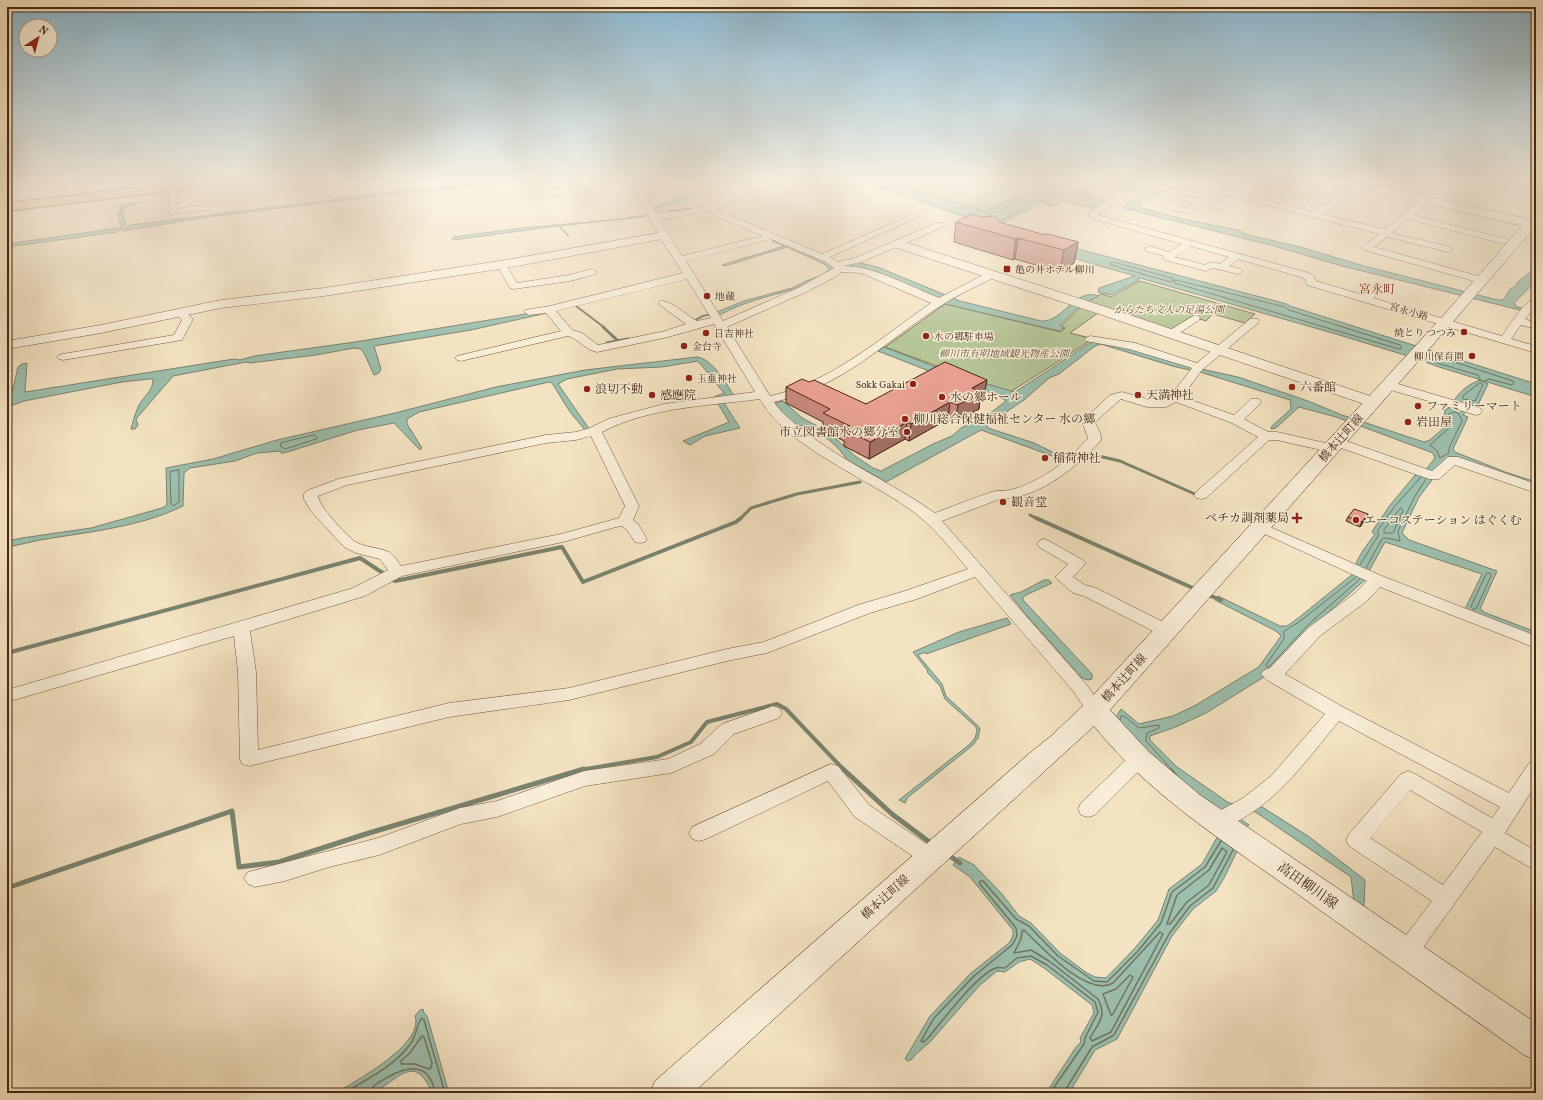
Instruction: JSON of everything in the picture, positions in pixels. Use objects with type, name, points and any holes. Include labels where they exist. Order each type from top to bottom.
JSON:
[{"type":"main road","name":"橋本辻町線","points":[[667,1093],[1095,710],[1201,594],[1522,235]]},
{"type":"main road","name":"高田柳川線","points":[[1095,710],[1109,728],[1158,776],[1221,819],[1406,953],[1536,1043]]},
{"type":"street","points":[[814,257],[868,235]]},
{"type":"street","points":[[461,358],[568,333],[573,333],[585,339],[590,346],[597,349],[668,334],[693,323],[716,318],[814,284],[834,274],[838,267],[917,235]]},
{"type":"street","name":"宮永小路","points":[[1162,235],[1305,275],[1310,278],[1311,283],[1536,350]]},
{"type":"street","points":[[1383,235],[1367,248],[1474,278]]},
{"type":"street","points":[[1395,235],[1448,249]]},
{"type":"street","points":[[1482,235],[1504,241]]},
{"type":"street","points":[[7,345],[101,329],[221,304],[324,292],[502,265],[664,236],[764,398],[781,419],[802,436],[830,455],[910,501],[933,519],[979,570],[1027,629],[1080,688],[1095,710]]},
{"type":"street","points":[[680,260],[773,236],[814,257],[838,267],[864,272],[944,299]]},
{"type":"street","points":[[1149,249],[1170,255],[1190,243]]},
{"type":"street","points":[[898,244],[993,274],[1373,402]]},
{"type":"street","points":[[1170,255],[1168,258],[1206,268],[1212,265],[1238,271]]},
{"type":"street","points":[[1222,268],[1236,256]]},
{"type":"street","points":[[858,260],[907,278]]},
{"type":"street","points":[[502,265],[514,286],[570,278],[592,272]]},
{"type":"street","points":[[396,572],[385,556],[361,550],[349,544],[318,511],[311,499],[311,494],[343,482],[402,469],[546,439],[576,436],[595,431],[612,422],[664,408],[764,398],[799,391],[841,371],[944,299],[993,274]]},
{"type":"street","points":[[529,312],[550,309],[689,275]]},
{"type":"street","points":[[1365,299],[1382,287]]},
{"type":"street","points":[[934,289],[944,299]]},
{"type":"street","points":[[1506,340],[1524,314],[1536,301]]},
{"type":"street","points":[[664,303],[693,323]]},
{"type":"street","points":[[550,309],[551,313],[568,333]]},
{"type":"street","points":[[64,357],[178,338],[188,319],[179,312]]},
{"type":"street","points":[[1524,314],[1536,326]]},
{"type":"street","points":[[1174,332],[1195,318]]},
{"type":"street","points":[[933,519],[1002,493],[1010,495],[1029,488],[1062,468],[1080,456],[1095,438],[1094,432],[1088,421],[1102,408],[1118,396],[1126,396],[1148,403],[1158,401],[1166,403],[1175,398],[1198,369],[1254,321]]},
{"type":"street","points":[[1090,339],[1130,346],[1198,369]]},
{"type":"street","points":[[1388,385],[1476,411]]},
{"type":"street","points":[[1175,398],[1236,420],[1266,436],[1277,436],[1321,446]]},
{"type":"street","points":[[1236,420],[1255,402]]},
{"type":"street","points":[[595,431],[632,506],[625,521]]},
{"type":"street","points":[[1202,495],[1266,436]]},
{"type":"street","points":[[1346,445],[1434,476],[1453,460],[1536,489]]},
{"type":"street","points":[[7,696],[359,592],[396,572],[563,538],[625,521],[633,527],[640,538]]},
{"type":"street","points":[[1261,527],[1373,578],[1536,642]]},
{"type":"street","points":[[1044,544],[1078,563],[1063,577],[1079,589],[1090,592],[1167,631]]},
{"type":"street","points":[[241,628],[247,672],[249,759],[449,710],[569,694],[727,655],[767,647],[864,609],[911,595],[979,570]]},
{"type":"street","points":[[1373,578],[1361,597],[1314,632],[1272,675],[1337,712],[1512,804]]},
{"type":"street","points":[[1221,819],[1250,804],[1278,781],[1337,712]]},
{"type":"street","points":[[255,878],[285,872],[329,858],[380,846],[460,816],[497,809],[584,778],[671,766],[707,749],[728,729],[773,713]]},
{"type":"street","points":[[1088,809],[1140,758]]},
{"type":"street","points":[[1406,953],[1493,832],[1536,768]]},
{"type":"street","points":[[698,833],[830,771],[862,811],[930,857]]},
{"type":"street","points":[[1445,898],[1356,840],[1408,780],[1493,832],[1536,861]]},
{"type":"green space","name":"からたち文人の足湯公園","points":[[1140,281],[1255,314],[1245,323],[1213,314],[1206,321],[1194,317],[1173,331],[1088,302],[1101,294],[1111,297]]},
{"type":"green space","name":"柳川市有明地域観光物産公園","points":[[945,304],[1061,332],[1065,328],[1061,326],[1081,307],[1098,313],[1070,333],[1090,338],[1090,341],[1012,391],[1006,391],[885,347]]},
{"type":"water","points":[[67,235],[93,235],[7,247],[7,244]]},
{"type":"water","points":[[466,235],[488,235],[453,240],[453,237]]},
{"type":"water","points":[[1001,235],[1034,235],[1063,245],[1287,304],[1536,384],[1536,397],[1484,381],[1483,382],[1488,384],[1477,407],[1454,401],[1466,388],[1481,380],[1336,334],[1140,278],[1137,279],[1139,280],[1111,295],[1098,292],[1099,288],[1135,276],[1041,249]]},
{"type":"water","points":[[1232,235],[1250,235],[1304,248],[1364,266],[1498,300],[1503,300],[1511,288],[1513,288],[1536,267],[1536,281],[1514,303],[1517,307],[1536,311],[1536,314],[1342,266]]},
{"type":"water","points":[[774,240],[778,242],[780,241],[825,260],[835,268],[824,276],[803,286],[743,304],[719,315],[717,312],[744,301],[792,288],[822,275],[830,269],[824,264],[787,247],[725,266],[722,265],[784,246],[772,241]]},
{"type":"water","points":[[857,262],[880,268],[960,301],[1041,321],[1056,317],[1083,296],[1098,296],[1079,307],[1060,325],[1064,328],[1059,331],[945,304],[879,276],[843,268],[845,264]]},
{"type":"water","points":[[544,311],[547,313],[471,330],[374,346],[381,369],[379,373],[374,375],[361,349],[354,348],[316,355],[250,363],[246,362],[173,376],[136,419],[138,425],[135,429],[131,429],[136,412],[152,387],[153,379],[122,382],[24,401],[10,406],[7,411],[7,398],[11,397],[18,367],[27,363],[25,392],[234,359],[240,360],[254,356],[355,342]]},
{"type":"water","points":[[1093,341],[1104,341],[1192,367],[1238,377],[1308,401],[1342,415],[1424,442],[1430,440],[1446,426],[1444,420],[1445,410],[1458,408],[1466,411],[1463,415],[1468,417],[1453,449],[1455,452],[1505,472],[1536,482],[1536,486],[1463,461],[1429,476],[1432,480],[1419,497],[1402,533],[1409,540],[1497,571],[1480,609],[1486,613],[1536,632],[1536,639],[1464,611],[1482,574],[1385,542],[1366,579],[1314,625],[1264,677],[1206,713],[1178,726],[1150,736],[1150,740],[1177,767],[1229,803],[1262,807],[1308,836],[1365,880],[1364,907],[1354,903],[1351,877],[1254,811],[1239,818],[1249,825],[1245,828],[1171,778],[1115,719],[1121,709],[1139,724],[1173,716],[1196,705],[1257,668],[1281,636],[1276,631],[1215,600],[1218,596],[1280,626],[1287,626],[1354,573],[1359,557],[1375,534],[1372,532],[1373,530],[1391,504],[1416,474],[1424,472],[1435,458],[1433,453],[1336,417],[1299,407],[1276,428],[1271,429],[1272,426],[1291,409],[1290,400],[1101,344],[1095,346],[1059,374],[1049,378],[1024,400],[987,425],[988,428],[1034,443],[1067,459],[1066,461],[981,430],[886,482],[847,460],[835,445],[824,436],[806,427],[794,424],[784,415],[775,403],[783,401],[802,418],[827,431],[855,456],[873,468],[881,471],[933,444],[952,436],[961,428],[989,414],[1006,401],[997,395],[934,373],[878,351],[884,347],[959,376],[1015,392]]},
{"type":"water","points":[[697,357],[713,366],[727,384],[733,395],[724,403],[740,428],[705,436],[690,445],[683,441],[729,422],[714,397],[724,393],[698,361],[662,367],[617,369],[567,379],[558,384],[590,430],[586,431],[570,412],[552,383],[549,382],[419,412],[407,419],[407,424],[422,448],[420,450],[394,423],[358,430],[284,453],[281,453],[281,451],[257,453],[235,461],[190,468],[184,473],[183,506],[167,513],[151,519],[98,531],[7,547],[7,541],[91,528],[162,508],[167,505],[166,468],[213,459],[277,440],[395,413],[496,387],[585,370]]},
{"type":"water","points":[[1044,580],[1049,580],[1052,583],[1026,595],[1023,597],[1023,600],[1092,674],[1092,679],[1088,680],[1082,678],[1010,595],[1021,592]]},
{"type":"water","points":[[1007,618],[1011,624],[926,654],[925,652],[918,655],[942,684],[946,696],[980,729],[978,738],[973,745],[907,798],[905,803],[899,800],[970,744],[975,738],[977,731],[976,727],[945,699],[940,686],[927,672],[928,671],[913,652],[959,632]]},
{"type":"water","points":[[1219,834],[1237,851],[1224,878],[1216,891],[1193,909],[1172,936],[1117,1039],[1095,1050],[1069,1093],[1046,1093],[1076,1047],[1081,1042],[1080,1038],[1094,1013],[1092,1005],[1030,959],[1019,962],[1005,972],[997,971],[980,985],[930,1042],[912,1059],[908,1061],[905,1059],[930,1016],[971,973],[1009,943],[1013,936],[1013,930],[970,877],[953,865],[959,857],[974,865],[1002,894],[1019,916],[1031,923],[1060,953],[1087,973],[1095,977],[1106,978],[1135,948],[1158,920],[1169,889],[1202,864]]},
{"type":"water","points":[[423,1009],[427,1016],[449,1093],[432,1093],[425,1080],[418,1073],[411,1071],[404,1073],[380,1089],[368,1094],[336,1093],[372,1071],[399,1050],[410,1038],[415,1027],[415,1016],[420,1010]]},
{"type":"building","points":[[1003,235],[1053,235],[1078,242],[1064,250],[1018,238],[1016,239]]},
{"type":"building","points":[[945,362],[987,380],[972,388],[981,392],[958,405],[950,402],[911,424],[907,422],[870,442],[845,429],[850,426],[823,413],[830,409],[786,387],[802,379],[809,382],[814,380],[866,404]]},
{"type":"building","points":[[1354,509],[1368,514],[1362,522],[1348,517]]},
{"type":"waterway","points":[[572,306],[576,306],[605,328]]},
{"type":"waterway","points":[[692,322],[703,316],[712,314]]},
{"type":"waterway","points":[[603,327],[617,340]]},
{"type":"waterway","points":[[607,343],[628,339]]},
{"type":"waterway","points":[[1079,460],[1094,455],[1120,461],[1197,495]]},
{"type":"waterway","points":[[741,518],[751,508],[797,494],[860,482]]},
{"type":"waterway","points":[[1030,515],[1036,518]]},
{"type":"waterway","points":[[7,653],[360,558],[395,581],[562,547],[583,582],[736,522],[741,518]]},
{"type":"waterway","points":[[1036,518],[1195,589]]},
{"type":"waterway","points":[[1208,595],[1221,600]]},
{"type":"waterway","points":[[581,770],[657,757],[691,742],[707,722],[777,704],[786,709],[843,769]]},
{"type":"waterway","points":[[843,769],[892,814],[932,844]]},
{"type":"waterway","points":[[7,888],[232,811],[239,867],[279,862],[369,833],[581,770]]},
{"type":"waterway","points":[[947,854],[960,863]]},
{"type":"place","name":"亀の井ホテル柳川","points":[[1007,269]]},
{"type":"place","name":"地蔵","points":[[707,296]]},
{"type":"place","name":"焼とり つつみ","points":[[1464,332]]},
{"type":"place","name":"日吉神社","points":[[706,333]]},
{"type":"place","name":"水の郷駐車場","points":[[926,336]]},
{"type":"place","name":"金台寺","points":[[684,346]]},
{"type":"place","name":"柳川保育園","points":[[1472,356]]},
{"type":"place","name":"玉垂神社","points":[[689,378]]},
{"type":"place","name":"Sokk Gakai","points":[[913,384]]},
{"type":"place","name":"六番館","points":[[1292,387]]},
{"type":"place","name":"浪切不動","points":[[587,389]]},
{"type":"place","name":"感應院","points":[[652,395]]},
{"type":"place","name":"天満神社","points":[[1138,395]]},
{"type":"place","name":"水の郷ホール","points":[[942,397]]},
{"type":"place","name":"ファミリーマート","points":[[1418,406]]},
{"type":"place","name":"柳川総合保健福祉センター 水の郷","points":[[905,419]]},
{"type":"place","name":"岩田屋","points":[[1408,422]]},
{"type":"place","name":"市立図書館水の郷分室","points":[[907,432]]},
{"type":"place","name":"稲荷神社","points":[[1045,458]]},
{"type":"place","name":"観音堂","points":[[1003,502]]},
{"type":"place","name":"ペチカ調剤薬局","points":[[1297,518]]},
{"type":"place","name":"エーコステーション はぐくむ","points":[[1356,520]]},
{"type":"district","name":"宮永町","points":[[1377,289]]}]
